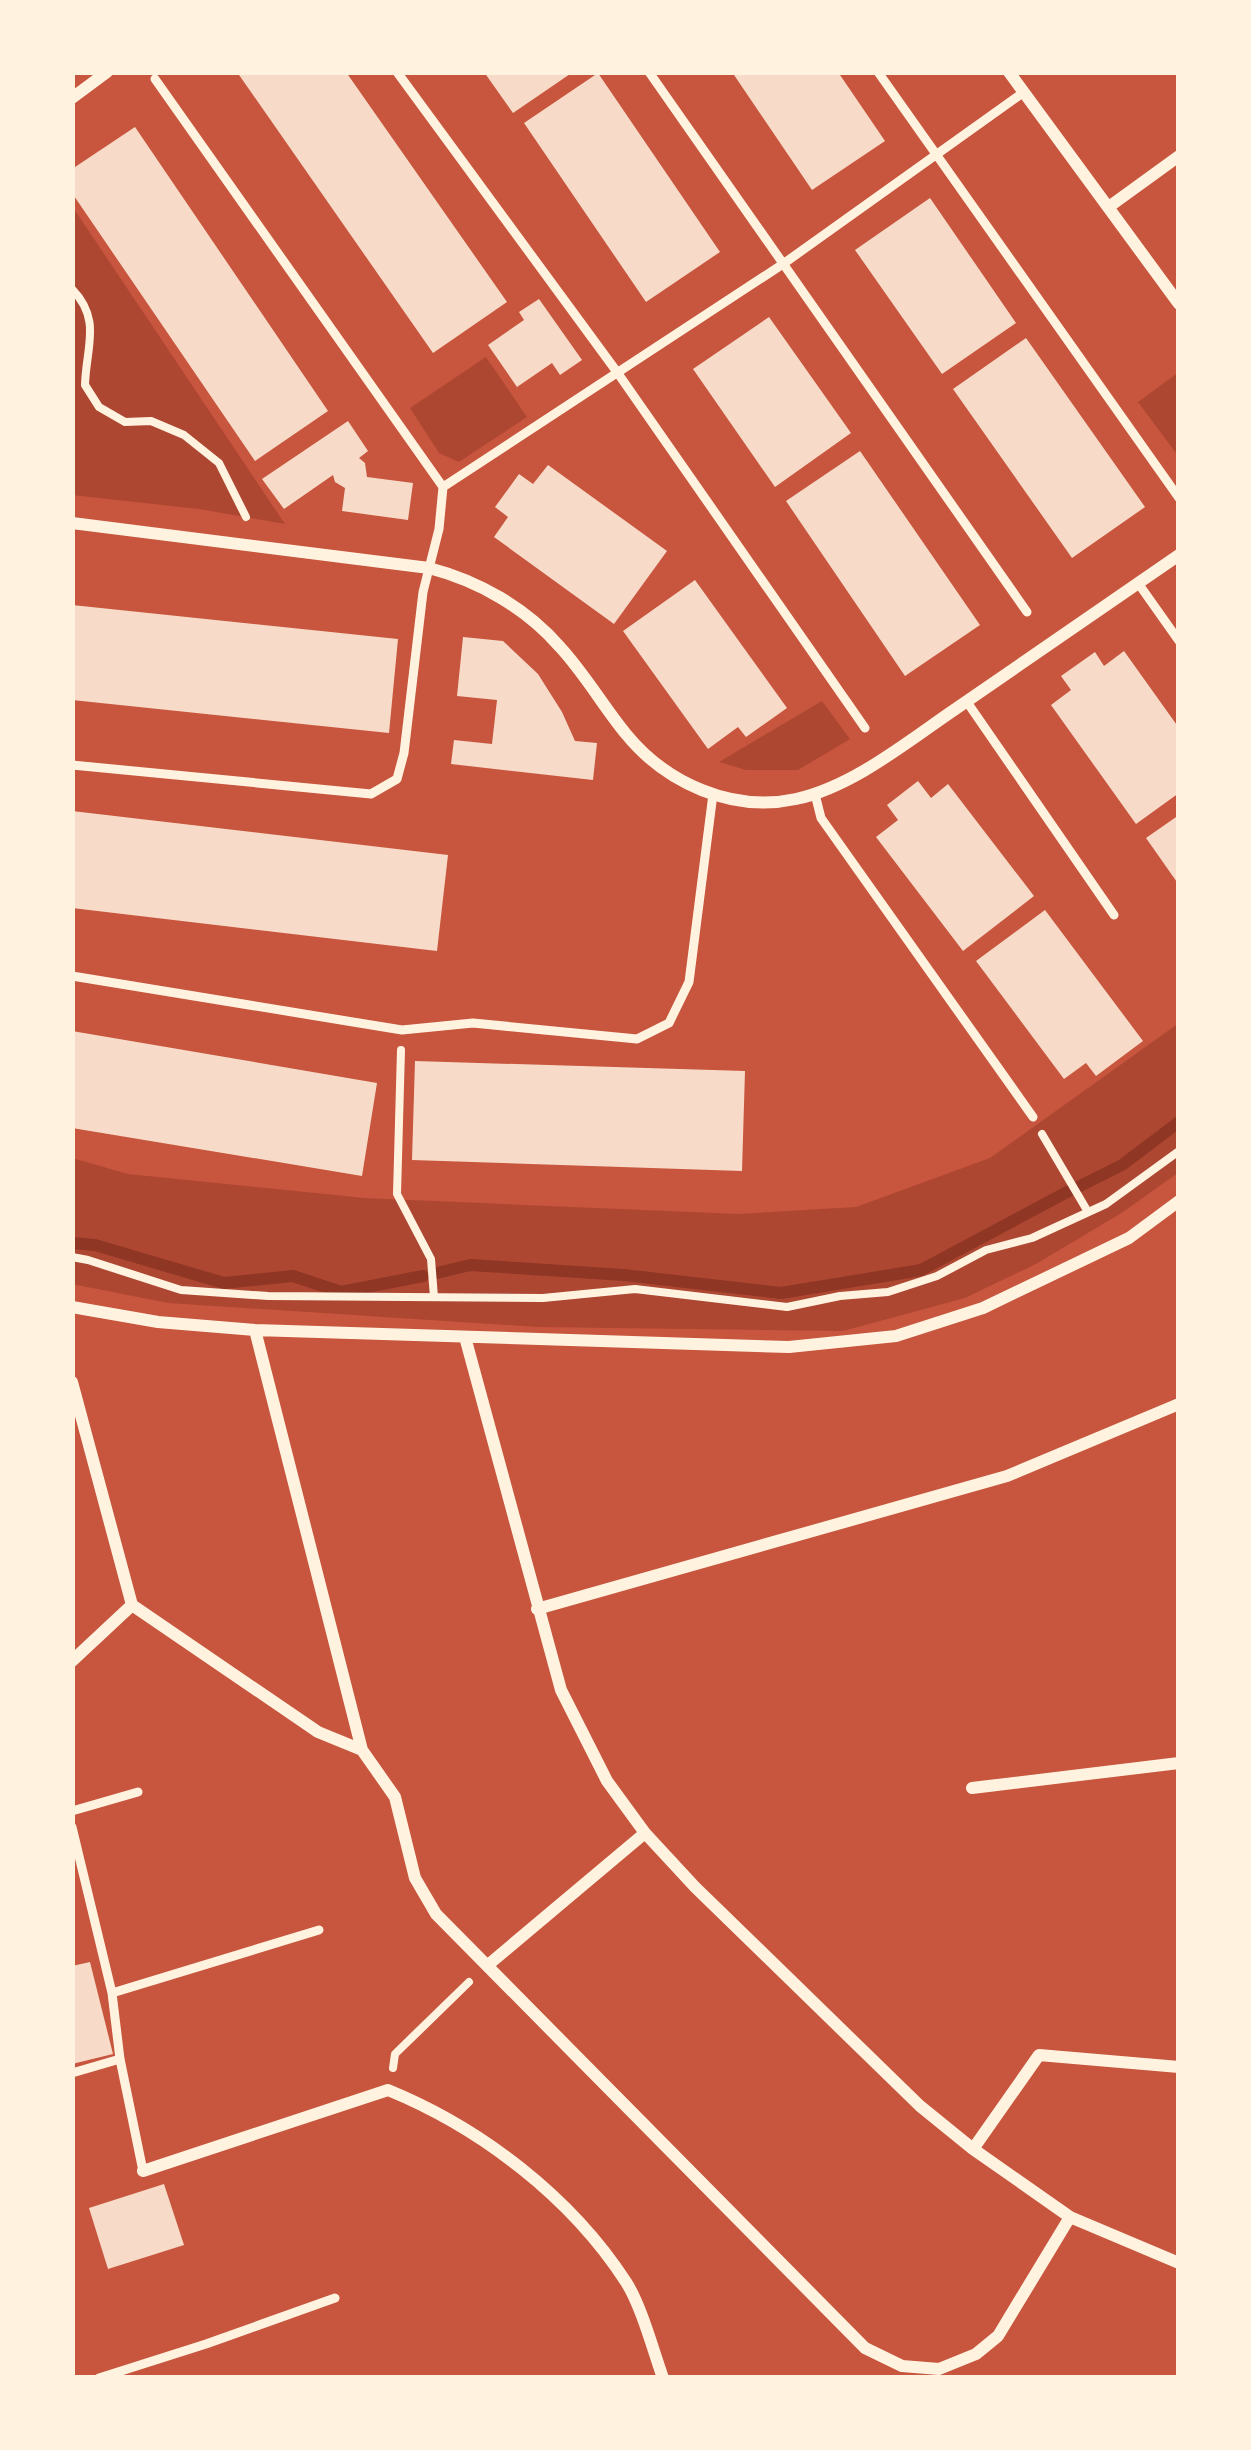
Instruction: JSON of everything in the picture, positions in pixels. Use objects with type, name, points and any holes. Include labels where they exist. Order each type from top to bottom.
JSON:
[{"type":"street","points":[[72,98],[107,72]]},
{"type":"street","points":[[1009,72],[1179,304]]},
{"type":"street","points":[[1110,206],[1179,156]]},
{"type":"street","points":[[72,523],[429,568],[463,577],[495,594],[560,646],[644,756],[691,787],[766,802],[815,794],[872,766],[1179,555]]},
{"type":"street","points":[[72,1307],[158,1322],[255,1330],[789,1347],[896,1336],[983,1308],[1129,1238],[1179,1201]]},
{"type":"street","points":[[255,1330],[362,1750],[395,1797],[415,1878],[436,1914],[865,2348],[902,2366],[939,2369],[976,2354],[998,2336],[1070,2217]]},
{"type":"street","points":[[465,1337],[561,1690],[607,1781],[645,1833],[904,2091],[973,2149],[1070,2217],[1179,2263]]},
{"type":"street","points":[[72,1382],[132,1605],[319,1732],[362,1750]]},
{"type":"street","points":[[537,1609],[1007,1476],[1179,1404]]},
{"type":"street","points":[[72,1660],[132,1605]]},
{"type":"street","points":[[972,1788],[1179,1763]]},
{"type":"street","points":[[488,1965],[645,1833]]},
{"type":"street","points":[[973,2149],[1039,2055],[1179,2066]]},
{"type":"street","points":[[142,2171],[388,2090],[459,2125],[538,2182],[581,2226],[628,2285],[663,2378]]},
{"type":"lane","points":[[398,72],[617,372],[865,728]]},
{"type":"lane","points":[[650,72],[1027,612]]},
{"type":"lane","points":[[878,72],[1179,498]]},
{"type":"lane","points":[[72,765],[371,794],[397,779],[423,592],[440,529],[443,487],[155,79]]},
{"type":"lane","points":[[443,487],[784,264],[1024,92]]},
{"type":"lane","points":[[1138,583],[1179,641]]},
{"type":"lane","points":[[967,702],[1114,915]]},
{"type":"lane","points":[[72,976],[402,1030],[472,1022],[637,1040],[668,1023],[689,982],[713,794]]},
{"type":"lane","points":[[815,794],[821,818],[1033,1117]]},
{"type":"lane","points":[[72,1811],[138,1792]]},
{"type":"lane","points":[[72,1827],[112,1993],[142,2171]]},
{"type":"lane","points":[[112,1993],[319,1930]]},
{"type":"lane","points":[[72,2073],[120,2059]]},
{"type":"lane","points":[[99,2378],[335,2298]]},
{"type":"path","points":[[72,289],[85,302],[92,332],[85,385],[99,407],[125,422],[151,421],[184,435],[219,463],[246,517]]},
{"type":"path","points":[[402,1030],[397,1194],[431,1259],[434,1298]]},
{"type":"path","points":[[1033,1117],[1088,1212]]},
{"type":"path","points":[[72,1257],[181,1290],[268,1296],[543,1298],[635,1289],[787,1307],[888,1292],[937,1276],[986,1250],[1033,1238],[1106,1204],[1179,1151]]},
{"type":"path","points":[[388,2090],[395,2054],[488,1965]]},
{"type":"shaded area","points":[[72,206],[285,524],[72,495]]},
{"type":"shaded area","points":[[486,357],[527,417],[459,462],[439,453],[410,408]]},
{"type":"shaded area","points":[[1179,372],[1179,457],[1138,402]]},
{"type":"shaded area","points":[[822,701],[850,739],[798,770],[746,770],[719,762]]},
{"type":"shaded area","points":[[1179,1023],[1179,1172],[1036,1264],[965,1298],[843,1331],[538,1327],[168,1303],[72,1284],[72,1158],[128,1174],[364,1198],[737,1214],[856,1207],[990,1158]]},
{"type":"building","points":[[237,72],[346,72],[507,302],[433,353]]},
{"type":"building","points":[[484,72],[573,72],[513,113]]},
{"type":"building","points":[[732,72],[838,72],[885,141],[812,190]]},
{"type":"building","points":[[598,73],[720,252],[646,302],[524,123]]},
{"type":"building","points":[[135,127],[328,411],[255,461],[72,193],[72,169]]},
{"type":"building","points":[[930,198],[1016,323],[942,374],[855,250]]},
{"type":"building","points":[[539,299],[582,360],[560,375],[552,363],[517,387],[488,345],[524,320],[519,312]]},
{"type":"building","points":[[769,317],[851,433],[775,487],[693,369]]},
{"type":"building","points":[[1026,338],[1145,507],[1072,558],[953,389]]},
{"type":"building","points":[[348,421],[368,451],[359,458],[367,477],[413,483],[408,520],[342,511],[345,488],[333,475],[284,509],[262,479]]},
{"type":"building","points":[[860,451],[980,625],[905,676],[786,501]]},
{"type":"building","points":[[548,465],[667,551],[614,624],[494,537],[508,517],[495,507],[519,474],[533,484]]},
{"type":"building","points":[[695,580],[787,708],[746,737],[738,727],[708,749],[623,631]]},
{"type":"building","points":[[72,605],[398,639],[389,733],[72,700]]},
{"type":"building","points":[[463,637],[503,641],[538,674],[575,741],[597,743],[593,780],[451,764],[454,740],[492,744],[497,700],[457,696]]},
{"type":"building","points":[[1124,651],[1179,728],[1179,793],[1136,824],[1051,705],[1071,690],[1061,676],[1095,652],[1104,666]]},
{"type":"building","points":[[918,781],[931,798],[948,784],[1034,896],[963,951],[876,837],[898,820],[887,805]]},
{"type":"building","points":[[72,811],[448,855],[437,951],[72,908]]},
{"type":"building","points":[[1179,815],[1179,885],[1146,838]]},
{"type":"building","points":[[1045,910],[1143,1041],[1096,1076],[1086,1063],[1064,1079],[976,961]]},
{"type":"building","points":[[72,1031],[377,1083],[362,1176],[72,1128]]},
{"type":"building","points":[[415,1061],[745,1071],[742,1171],[412,1160]]},
{"type":"building","points":[[90,1962],[113,2054],[72,2064],[72,1966]]},
{"type":"building","points":[[164,2184],[184,2245],[108,2269],[89,2208]]},
{"type":"waterway","points":[[1078,1187],[1122,1165],[1179,1122]]},
{"type":"waterway","points":[[437,1273],[470,1265],[624,1275],[781,1293],[921,1270],[1069,1191]]},
{"type":"waterway","points":[[72,1243],[95,1245],[224,1283],[293,1276],[341,1292],[423,1276]]}]
